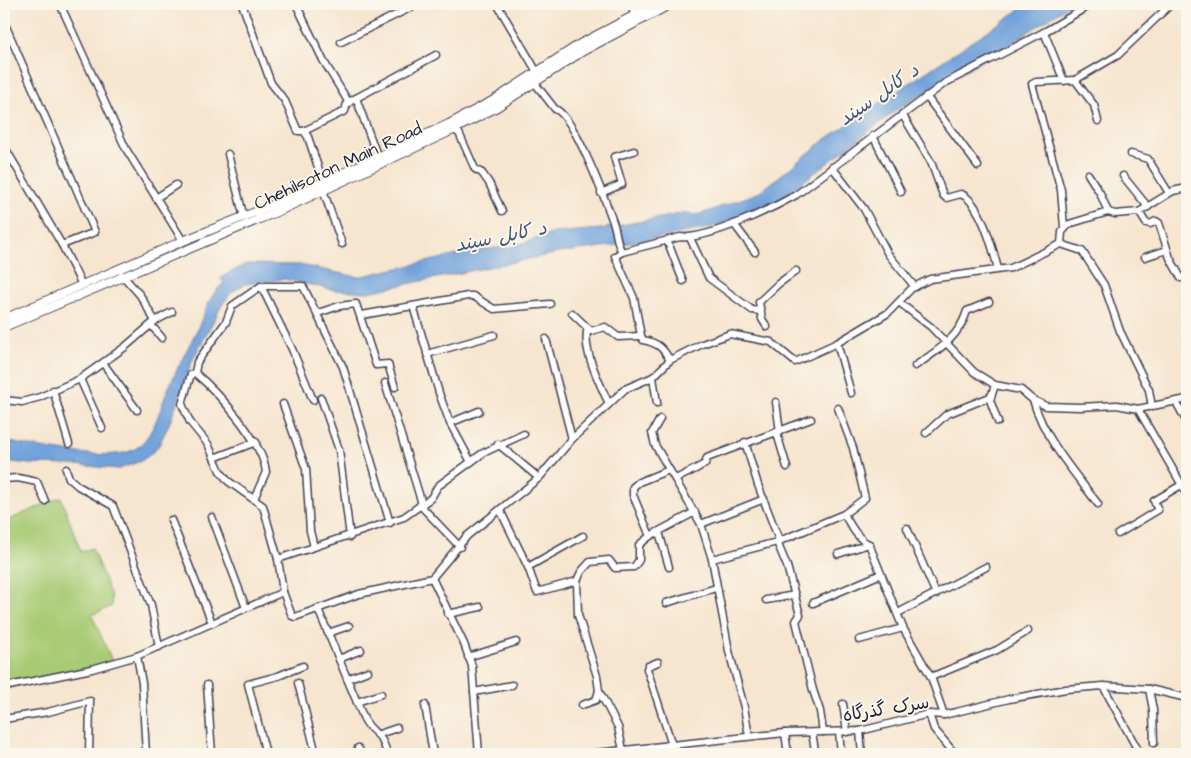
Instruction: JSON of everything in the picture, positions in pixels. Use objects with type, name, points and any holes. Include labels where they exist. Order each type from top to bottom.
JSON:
[{"type":"main road","name":"Chehilsoton Main Road","points":[[4,319],[183,241],[323,186],[486,104],[580,44],[656,4]]},
{"type":"main road","name":"Chehilsoton Main Road","points":[[4,327],[453,130],[498,106],[583,50],[671,4]]},
{"type":"street","points":[[60,4],[126,149],[183,241]]},
{"type":"street","points":[[242,4],[271,83],[285,101],[298,131],[304,131],[345,111],[349,102],[436,55]]},
{"type":"street","points":[[296,4],[324,60],[349,102]]},
{"type":"street","points":[[341,42],[418,4]]},
{"type":"street","points":[[497,4],[537,72]]},
{"type":"street","points":[[630,4],[635,15]]},
{"type":"street","points":[[670,360],[662,347],[656,343],[643,340],[641,336],[634,298],[615,256],[620,250],[680,237],[690,238],[734,224],[796,195],[945,83],[1044,32],[1092,4]]},
{"type":"street","points":[[1062,244],[1064,227],[1061,190],[1032,88],[1036,82],[1075,80],[1118,56],[1171,4]]},
{"type":"street","points":[[4,22],[95,232],[62,245]]},
{"type":"street","points":[[1044,32],[1064,80]]},
{"type":"street","points":[[1075,80],[1094,105],[1098,121]]},
{"type":"street","points":[[534,82],[555,110],[559,111],[567,119],[585,150],[614,224],[620,250]]},
{"type":"street","points":[[926,96],[978,166]]},
{"type":"street","points":[[356,98],[378,158]]},
{"type":"street","points":[[902,114],[931,162],[943,195],[946,198],[961,194],[973,203],[990,240],[998,269]]},
{"type":"street","points":[[453,130],[459,133],[475,169],[482,173],[489,183],[502,211]]},
{"type":"street","points":[[304,131],[308,137],[342,244]]},
{"type":"street","points":[[873,136],[901,192]]},
{"type":"street","points":[[4,146],[62,245],[82,285]]},
{"type":"street","points":[[601,193],[622,184],[614,157],[634,151]]},
{"type":"street","points":[[228,154],[244,218]]},
{"type":"street","points":[[1131,154],[1148,159],[1169,193]]},
{"type":"street","points":[[832,167],[864,210],[888,254],[915,287]]},
{"type":"street","points":[[1088,174],[1100,193],[1108,212]]},
{"type":"street","points":[[1123,176],[1148,208]]},
{"type":"street","points":[[156,198],[176,185]]},
{"type":"street","points":[[1064,227],[1079,220],[1108,212],[1115,214],[1139,212],[1169,193],[1187,188]]},
{"type":"street","points":[[1139,212],[1146,223],[1150,224],[1156,221],[1159,223],[1167,250],[1181,278]]},
{"type":"street","points":[[734,224],[755,252]]},
{"type":"street","points":[[690,238],[709,278],[752,310],[760,311]]},
{"type":"street","points":[[667,240],[683,281]]},
{"type":"street","points":[[390,523],[350,389],[332,342],[318,313],[303,286],[261,286],[232,306],[226,322],[197,362],[195,372],[191,374],[182,404],[183,410],[208,444],[220,471],[228,481],[263,506],[278,559],[283,592],[292,616],[359,594],[432,578],[460,547],[467,536],[539,478],[572,439],[625,389],[653,377],[661,372],[670,360],[702,344],[730,334],[770,342],[795,362],[837,343],[888,313],[915,287],[943,276],[1011,268],[1062,244],[1082,251],[1104,285],[1120,331],[1150,390],[1152,407]]},
{"type":"street","points":[[1145,257],[1167,250]]},
{"type":"street","points":[[767,327],[762,319],[759,302],[796,271]]},
{"type":"street","points":[[122,275],[140,295],[162,338]]},
{"type":"street","points":[[261,286],[292,349],[312,400]]},
{"type":"street","points":[[362,315],[468,296],[473,296],[494,309],[550,304]]},
{"type":"street","points":[[915,366],[947,344],[958,331],[967,311],[989,302]]},
{"type":"street","points":[[900,303],[931,327],[974,372],[995,386],[1021,390],[1033,400],[1046,406],[1080,407],[1117,404],[1138,410],[1187,399]]},
{"type":"street","points":[[318,313],[339,306],[356,304],[376,365],[388,364],[395,388]]},
{"type":"street","points":[[413,306],[450,423],[471,462]]},
{"type":"street","points":[[4,400],[22,402],[40,397],[80,380],[153,323],[172,312]]},
{"type":"street","points":[[572,313],[591,331],[605,327],[618,338],[641,336]]},
{"type":"street","points":[[588,328],[585,338],[597,378],[609,404]]},
{"type":"street","points":[[427,354],[494,335]]},
{"type":"street","points":[[546,339],[572,439]]},
{"type":"street","points":[[837,343],[851,392]]},
{"type":"street","points":[[103,363],[138,410]]},
{"type":"street","points":[[195,372],[210,386],[256,442],[266,472],[254,499]]},
{"type":"street","points":[[653,377],[657,403]]},
{"type":"street","points":[[80,380],[102,428]]},
{"type":"street","points":[[385,383],[421,505],[460,547]]},
{"type":"street","points":[[995,386],[990,397],[994,417],[998,422]]},
{"type":"street","points":[[53,390],[69,444]]},
{"type":"street","points":[[926,433],[947,414],[990,397]]},
{"type":"street","points":[[321,398],[339,450],[350,537]]},
{"type":"street","points":[[1033,400],[1039,422],[1049,439],[1098,504]]},
{"type":"street","points":[[776,402],[778,433],[786,467]]},
{"type":"street","points":[[1176,402],[1187,422]]},
{"type":"street","points":[[283,404],[306,469],[310,530],[314,547]]},
{"type":"street","points":[[712,559],[778,541],[844,514],[864,498],[853,448],[838,408]]},
{"type":"street","points":[[1118,534],[1158,510],[1154,502],[1186,489],[1138,410]]},
{"type":"street","points":[[450,423],[480,411]]},
{"type":"street","points":[[676,479],[705,464],[707,458],[745,442],[778,433],[811,419]]},
{"type":"street","points":[[660,420],[655,426],[653,437],[669,470],[701,524],[712,559],[716,588],[729,651],[744,707],[748,736]]},
{"type":"street","points":[[278,559],[350,537],[404,517],[431,498],[438,486],[471,462],[498,444],[524,434]]},
{"type":"street","points":[[214,458],[256,442]]},
{"type":"street","points":[[745,442],[795,595],[800,615],[796,621],[812,690],[820,711],[823,732]]},
{"type":"street","points":[[498,444],[539,478]]},
{"type":"street","points":[[66,470],[69,478],[78,486],[113,506],[151,605],[159,648]]},
{"type":"street","points":[[650,536],[632,495],[633,488],[638,482],[669,470]]},
{"type":"street","points":[[4,479],[18,478],[37,482],[45,501]]},
{"type":"street","points":[[701,524],[764,499]]},
{"type":"street","points":[[500,510],[514,542],[528,567],[537,592],[577,581]]},
{"type":"street","points":[[623,750],[618,727],[599,691],[597,676],[578,615],[577,581],[580,572],[590,562],[609,560],[615,568],[634,567],[639,560],[639,545],[650,536],[695,512]]},
{"type":"street","points":[[844,514],[865,542],[870,544],[903,628],[931,677],[944,715]]},
{"type":"street","points":[[212,517],[246,608]]},
{"type":"street","points":[[171,520],[212,623]]},
{"type":"street","points":[[907,528],[936,594]]},
{"type":"street","points":[[659,532],[670,567]]},
{"type":"street","points":[[528,567],[583,536]]},
{"type":"street","points":[[838,554],[870,544]]},
{"type":"street","points":[[898,613],[986,568]]},
{"type":"street","points":[[813,603],[881,574]]},
{"type":"street","points":[[432,578],[472,666],[479,754]]},
{"type":"street","points":[[666,602],[716,588]]},
{"type":"street","points":[[4,687],[92,669],[137,656],[159,648],[283,592]]},
{"type":"street","points":[[766,600],[795,595]]},
{"type":"street","points":[[448,614],[480,607]]},
{"type":"street","points":[[318,609],[368,726],[379,734],[387,754]]},
{"type":"street","points":[[328,633],[349,626]]},
{"type":"street","points":[[859,640],[903,628]]},
{"type":"street","points":[[931,677],[997,650],[1028,631]]},
{"type":"street","points":[[468,657],[516,642]]},
{"type":"street","points":[[339,659],[361,650]]},
{"type":"street","points":[[137,656],[142,683],[146,754]]},
{"type":"street","points":[[658,662],[647,667],[670,745],[669,754]]},
{"type":"street","points":[[266,754],[248,684],[278,676],[303,666]]},
{"type":"street","points":[[347,679],[368,671]]},
{"type":"street","points":[[298,683],[316,754]]},
{"type":"street","points":[[207,685],[212,754]]},
{"type":"street","points":[[474,692],[512,685]]},
{"type":"street","points":[[1103,686],[1140,754]]},
{"type":"street","name":"سرک گذرگاه","points":[[587,754],[748,736],[860,731],[929,714],[944,715],[1009,699],[1066,689],[1103,686],[1149,689],[1187,698]]},
{"type":"street","points":[[1149,689],[1153,710],[1154,743]]},
{"type":"street","points":[[582,705],[596,700],[599,691]]},
{"type":"street","points":[[357,702],[381,694]]},
{"type":"street","points":[[4,719],[48,712],[90,702],[89,754]]},
{"type":"street","points":[[843,704],[847,732]]},
{"type":"street","points":[[425,705],[433,754]]},
{"type":"street","points":[[929,714],[934,729],[955,754]]},
{"type":"street","points":[[379,734],[397,728]]},
{"type":"street","points":[[860,731],[862,754]]},
{"type":"street","points":[[839,732],[841,754]]},
{"type":"street","points":[[785,733],[788,754]]},
{"type":"street","points":[[812,733],[815,750],[820,754]]},
{"type":"green space","points":[[61,497],[81,552],[92,548],[111,596],[112,606],[92,615],[112,661],[4,689],[4,522]]},
{"type":"water","points":[[1028,4],[1071,4],[1004,48],[902,106],[779,200],[762,209],[709,228],[624,244],[558,253],[368,292],[334,290],[284,279],[245,284],[231,293],[222,305],[192,361],[170,422],[159,445],[151,454],[141,461],[119,469],[4,461],[4,441],[73,453],[93,454],[127,452],[138,447],[153,427],[172,380],[214,293],[224,283],[220,278],[244,265],[300,265],[358,277],[484,249],[511,247],[554,233],[600,229],[686,213],[695,215],[707,212],[760,192],[826,139]]},
{"type":"water label","name":"د کابل سيند","points":[[879,95]]},
{"type":"water label","name":"د کابل سيند","points":[[501,237]]}]
